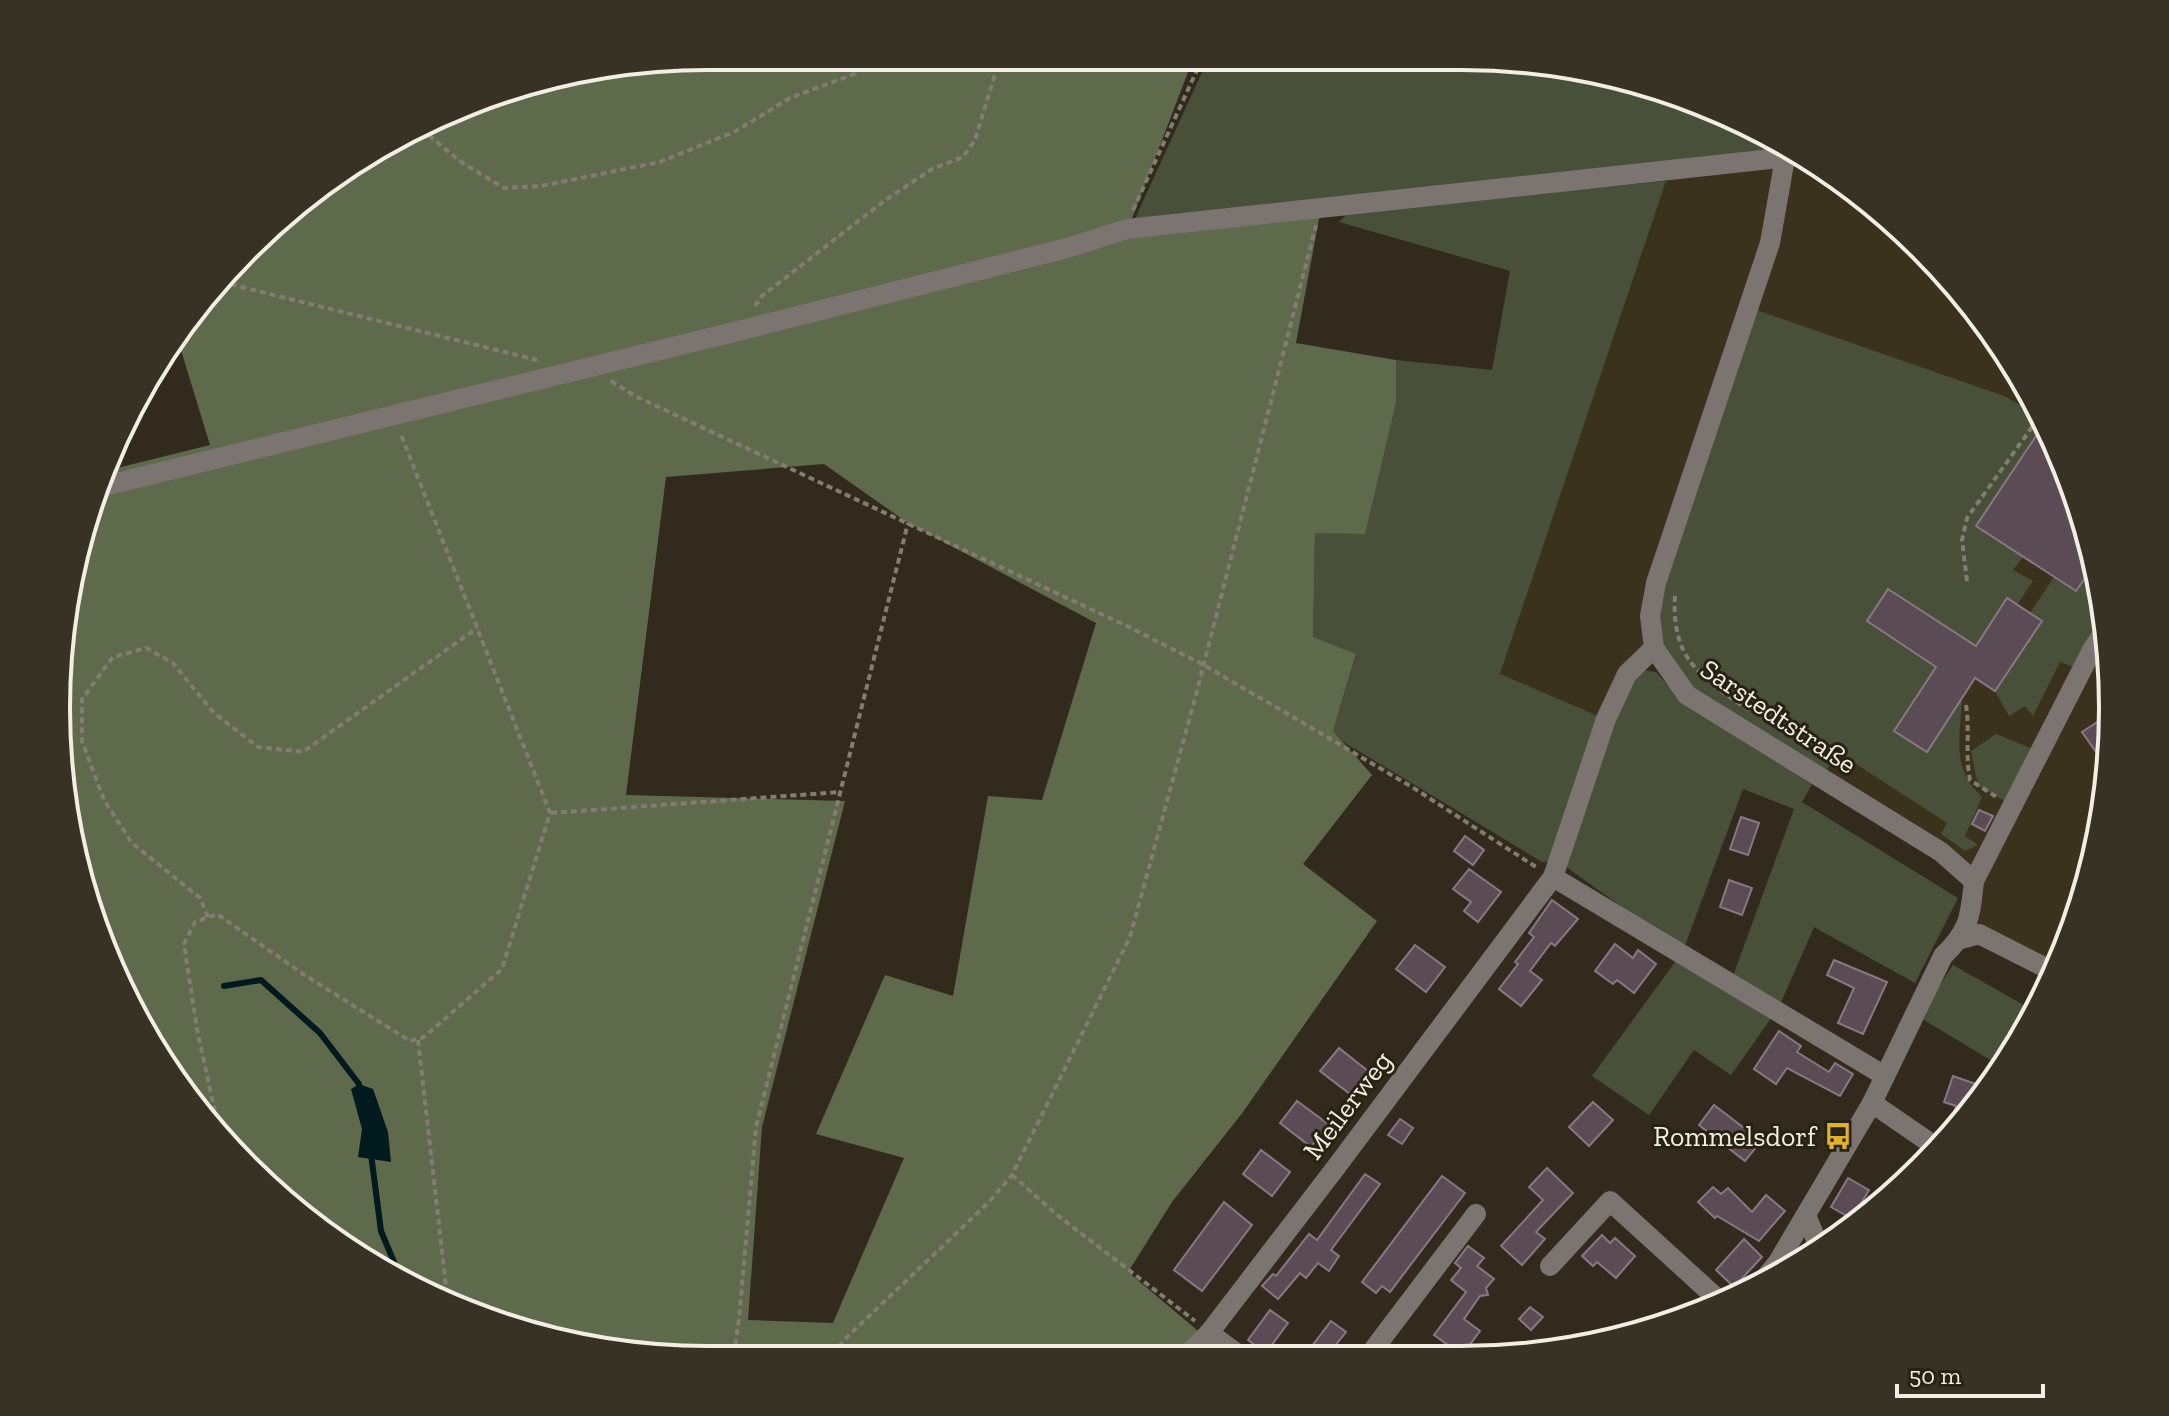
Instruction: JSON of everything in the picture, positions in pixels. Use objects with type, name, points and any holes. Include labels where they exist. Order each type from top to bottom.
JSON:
[{"type":"street","points":[[111,484],[738,331],[1067,248],[1124,230],[1784,158]]},
{"type":"street","points":[[1654,648],[1650,616],[1656,583],[1770,243],[1791,162]]},
{"type":"street","points":[[1778,1262],[1872,1103],[1943,956],[1961,939],[1971,912],[1974,881],[2096,644]]},
{"type":"street","name":"Sarstedtstraße","points":[[1654,648],[1687,695],[1941,852],[1974,881]]},
{"type":"street","name":"Meilerweg","points":[[1196,1346],[1337,1166],[1553,877],[1606,719],[1627,674],[1654,648]]},
{"type":"street","points":[[2092,650],[2097,653]]},
{"type":"street","points":[[1553,877],[1885,1076]]},
{"type":"street","points":[[1961,939],[1979,934],[2043,967]]},
{"type":"street","points":[[1872,1103],[1929,1142]]},
{"type":"street","points":[[1550,1266],[1610,1201],[1712,1294]]},
{"type":"street","points":[[1376,1346],[1476,1214]]},
{"type":"street","points":[[1806,1215],[1815,1238]]},
{"type":"street","points":[[1209,1333],[1227,1346]]},
{"type":"path","points":[[428,135],[461,162],[504,188],[541,186],[646,165],[687,151],[736,131],[790,98],[854,74],[857,70]]},
{"type":"path","points":[[738,331],[762,296],[871,210],[932,169],[963,157],[975,140],[996,70]]},
{"type":"path","points":[[1124,230],[1197,70]]},
{"type":"path","points":[[840,1346],[988,1203],[1012,1175],[1130,937],[1321,208]]},
{"type":"path","points":[[231,284],[540,361]]},
{"type":"path","points":[[576,369],[602,375],[635,396],[1202,664],[1412,787],[1553,877]]},
{"type":"path","points":[[215,1113],[197,1029],[184,944],[195,922],[217,914],[383,1025],[410,1041],[418,1039],[502,969],[550,813],[393,414]]},
{"type":"path","points":[[1967,581],[1962,540],[1967,518],[2033,426]]},
{"type":"path","points":[[735,1346],[756,1127],[908,523]]},
{"type":"path","points":[[1675,590],[1674,620],[1681,647],[1698,672],[1730,696],[1811,745],[1817,755],[1809,771]]},
{"type":"path","points":[[208,917],[200,898],[132,843],[104,800],[82,741],[82,699],[113,657],[146,648],[173,663],[214,713],[258,747],[303,752],[477,628]]},
{"type":"path","points":[[1966,705],[1970,729],[1966,759],[1970,780],[2014,806]]},
{"type":"path","points":[[550,813],[840,792]]},
{"type":"path","points":[[418,1039],[446,1289]]},
{"type":"path","points":[[1012,1175],[1056,1214],[1209,1333]]},
{"type":"shaded area","points":[[1784,158],[1815,178],[1882,228],[1941,287],[1991,354],[2033,426],[2065,503],[2087,584],[2098,666],[2099,708],[2098,750],[2087,832],[2065,913],[2043,967],[1979,934],[1961,939],[1974,881],[1654,648],[1606,719],[1500,675],[1669,172]]},
{"type":"green space","points":[[1189,70],[1128,229],[1321,208],[1296,343],[1396,360],[1396,402],[1365,534],[1315,533],[1313,637],[1356,654],[1333,731],[1372,775],[1303,864],[1377,921],[1243,1112],[1172,1202],[1128,1272],[1216,1346],[708,1346],[625,1341],[584,1334],[503,1312],[426,1280],[354,1238],[287,1188],[228,1129],[155,1027],[104,913],[82,832],[75,791],[70,708],[75,625],[92,543],[117,468],[210,445],[181,350],[228,287],[287,228],[354,178],[426,136],[503,104],[584,82],[666,71]],"holes":[[[824,464],[908,523],[1096,623],[1042,800],[988,796],[953,996],[885,975],[816,1134],[904,1158],[833,1323],[748,1320],[762,1127],[845,801],[626,795],[666,477]]]},
{"type":"green space","points":[[1203,70],[1461,70],[1544,75],[1585,82],[1666,104],[1774,152],[1134,221]]},
{"type":"green space","points":[[1666,181],[1500,674],[1598,716],[1553,861],[1542,862],[1342,741],[1333,731],[1356,655],[1313,638],[1315,532],[1396,402],[1396,360],[1492,370],[1510,271],[1339,222],[1349,212]]},
{"type":"green space","points":[[1748,307],[2004,396],[2023,406],[2036,434],[1977,526],[2023,557],[2013,570],[2033,581],[2017,605],[2007,599],[1976,646],[1889,589],[1867,621],[1936,667],[1895,731],[1927,752],[1962,699],[1959,739],[1962,764],[1972,786],[1982,797],[1965,836],[1978,845],[1965,851],[1941,834],[1947,823],[1838,752],[1821,779],[1687,695],[1654,648],[1656,583]]},
{"type":"green space","points":[[2054,577],[2076,591],[2085,578],[2096,646],[2082,670],[2060,662],[2033,716],[2025,706],[2009,716],[1995,691],[2041,621],[2030,613]]},
{"type":"green space","points":[[1642,670],[1656,672],[1682,701],[1812,784],[1802,802],[1958,898],[1915,983],[1814,927],[1780,1005],[1733,976],[1794,809],[1743,789],[1683,951],[1565,866],[1629,683]]},
{"type":"green space","points":[[1996,734],[2040,752],[2014,806],[1978,786],[1971,751]]},
{"type":"green space","points":[[1678,958],[1772,1017],[1731,1075],[1694,1050],[1649,1115],[1592,1076]]},
{"type":"green space","points":[[1953,965],[2025,1006],[1992,1061],[1924,1020],[1934,994]]},
{"type":"water","points":[[359,1084],[373,1089],[388,1132],[391,1162],[358,1157],[362,1129],[351,1089]]},
{"type":"building","points":[[2037,435],[2065,503],[2085,578],[2076,591],[1976,526]]},
{"type":"building","points":[[1888,589],[1976,646],[2007,598],[2042,621],[1995,691],[1975,678],[1927,752],[1894,731],[1936,667],[1867,621]]},
{"type":"building","points":[[2099,721],[2098,754],[2082,732]]},
{"type":"building","points":[[1979,810],[1993,816],[1985,831],[1972,824]]},
{"type":"building","points":[[1741,817],[1759,823],[1748,855],[1730,849]]},
{"type":"building","points":[[1465,836],[1484,850],[1473,865],[1454,851]]},
{"type":"building","points":[[1469,869],[1501,892],[1478,922],[1464,911],[1471,902],[1453,889]]},
{"type":"building","points":[[1729,880],[1752,888],[1742,915],[1720,907]]},
{"type":"building","points":[[1552,900],[1578,919],[1555,946],[1551,943],[1530,971],[1542,980],[1521,1006],[1499,989],[1518,964],[1515,962],[1534,937],[1529,933]]},
{"type":"building","points":[[1615,944],[1633,958],[1638,950],[1656,964],[1634,993],[1617,980],[1613,984],[1595,971]]},
{"type":"building","points":[[1415,945],[1445,967],[1426,992],[1396,969]]},
{"type":"building","points":[[1834,960],[1887,982],[1863,1034],[1838,1023],[1854,988],[1827,975]]},
{"type":"building","points":[[1779,1031],[1801,1046],[1797,1052],[1829,1072],[1835,1063],[1853,1074],[1840,1096],[1787,1068],[1776,1084],[1754,1069]]},
{"type":"building","points":[[1339,1048],[1368,1071],[1350,1094],[1320,1071]]},
{"type":"building","points":[[1953,1076],[1976,1084],[1954,1113],[1956,1106],[1944,1102]]},
{"type":"building","points":[[1297,1101],[1328,1124],[1311,1147],[1280,1123]]},
{"type":"building","points":[[1593,1102],[1613,1120],[1589,1146],[1569,1127]]},
{"type":"building","points":[[1714,1105],[1761,1141],[1745,1161],[1699,1125]]},
{"type":"building","points":[[1400,1119],[1413,1128],[1402,1144],[1388,1135]]},
{"type":"building","points":[[1261,1150],[1290,1172],[1272,1196],[1243,1174]]},
{"type":"building","points":[[1547,1168],[1573,1193],[1536,1232],[1545,1239],[1522,1265],[1501,1246],[1543,1200],[1529,1187]]},
{"type":"building","points":[[1365,1174],[1380,1184],[1331,1250],[1339,1256],[1329,1271],[1318,1263],[1306,1278],[1300,1273],[1278,1299],[1262,1286],[1273,1274],[1276,1276],[1309,1234],[1317,1240]]},
{"type":"building","points":[[1442,1176],[1465,1193],[1390,1292],[1382,1286],[1376,1293],[1362,1282]]},
{"type":"building","points":[[1848,1178],[1869,1190],[1860,1205],[1846,1216],[1831,1207]]},
{"type":"building","points":[[1713,1187],[1721,1194],[1728,1188],[1752,1212],[1766,1195],[1785,1211],[1759,1241],[1717,1216],[1715,1218],[1698,1202]]},
{"type":"building","points":[[1224,1202],[1252,1225],[1202,1291],[1174,1270]]},
{"type":"building","points":[[1602,1235],[1610,1243],[1615,1238],[1635,1256],[1616,1278],[1597,1262],[1593,1266],[1582,1256]]},
{"type":"building","points":[[1744,1239],[1762,1257],[1739,1282],[1732,1285],[1716,1270]]},
{"type":"building","points":[[1468,1246],[1484,1258],[1477,1266],[1494,1279],[1486,1288],[1488,1295],[1480,1296],[1464,1319],[1480,1331],[1469,1346],[1449,1346],[1434,1335],[1466,1292],[1451,1280],[1461,1268],[1455,1263]]},
{"type":"building","points":[[1530,1307],[1543,1317],[1531,1330],[1519,1319]]},
{"type":"building","points":[[1270,1310],[1288,1323],[1271,1346],[1256,1346],[1248,1340]]},
{"type":"building","points":[[1331,1321],[1346,1332],[1335,1346],[1312,1346]]},
{"type":"waterway","points":[[224,986],[261,980],[320,1033],[359,1084],[360,1092]]},
{"type":"waterway","points":[[371,1154],[381,1231],[395,1264]]},
{"type":"place","name":"Rommelsdorf","points":[[1838,1136]]}]
